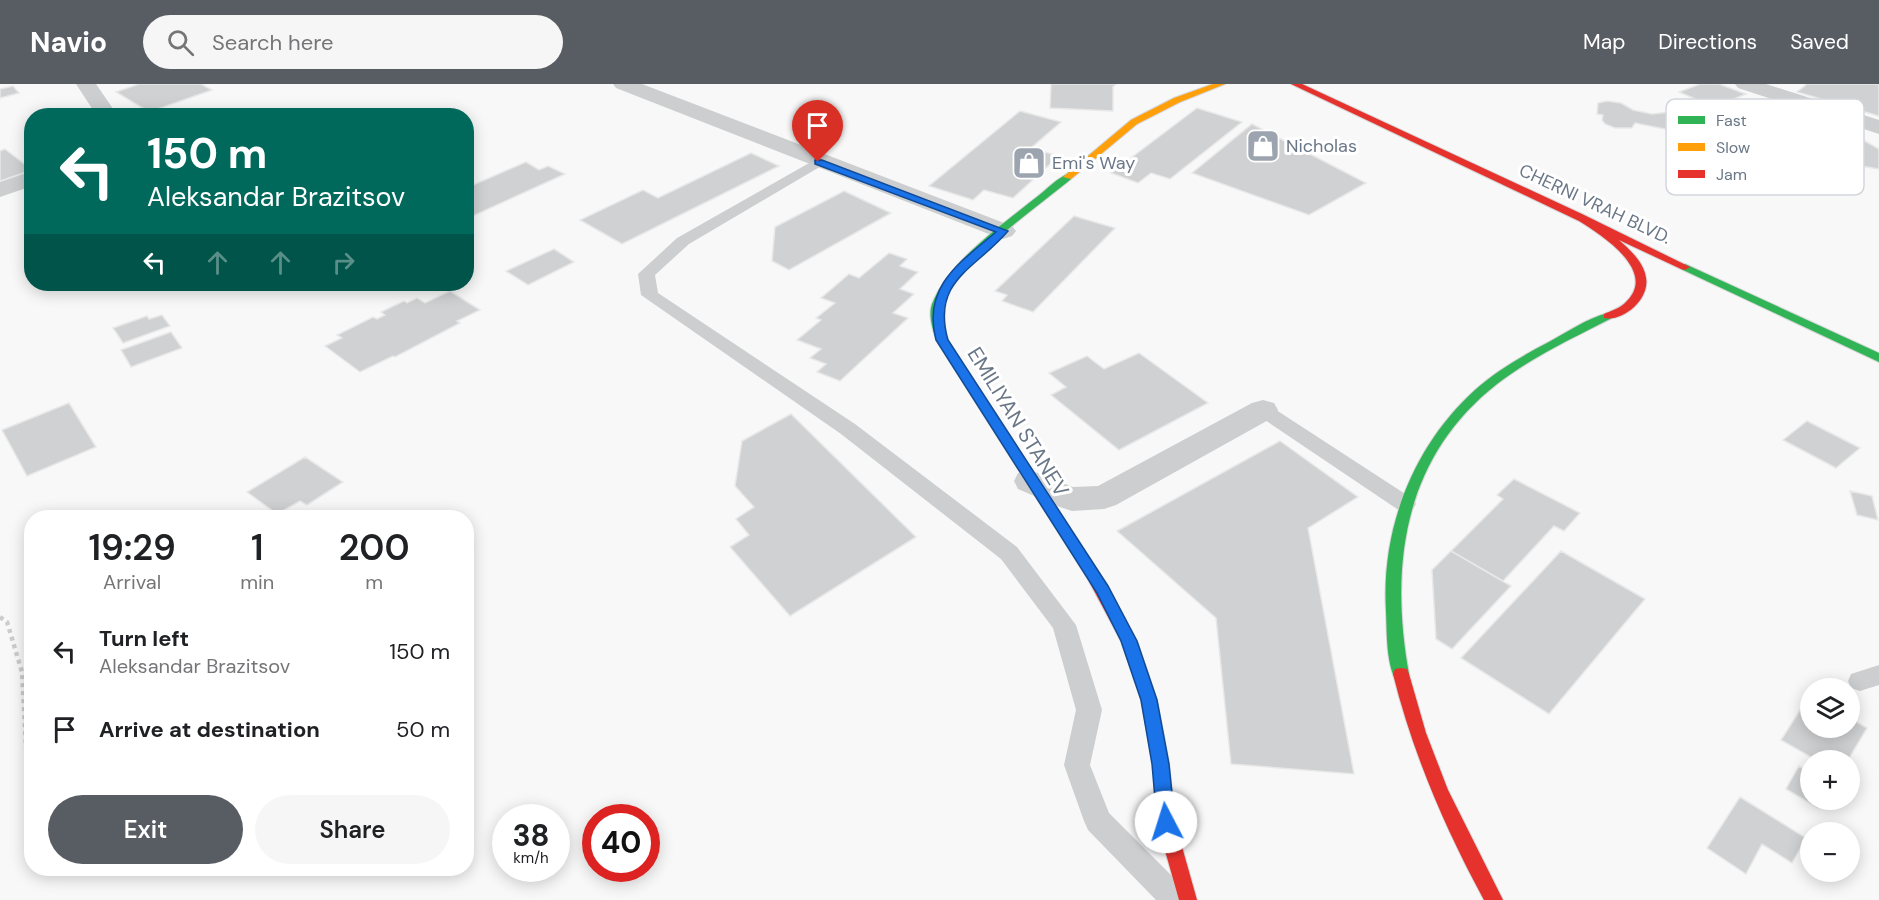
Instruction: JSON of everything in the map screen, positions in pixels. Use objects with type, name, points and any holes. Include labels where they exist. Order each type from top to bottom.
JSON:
[{"type":"main road","name":"EMILIYAN STANEV","points":[[1188,900],[1181,882],[1166,822],[1161,764],[1149,700],[1129,641],[1102,590],[1030,481],[942,340],[936,321],[938,303],[954,276],[1003,231],[1134,122],[1177,100],[1221,84]]},
{"type":"main road","name":"CHERNI VRAH BLVD.","points":[[1295,84],[1879,358]]},
{"type":"main road","points":[[1494,900],[1471,862],[1439,795],[1414,727],[1396,658],[1390,602],[1393,554],[1406,504],[1441,433],[1462,409],[1521,364],[1629,306],[1638,297],[1642,287],[1640,268],[1616,243],[1578,216]]},
{"type":"street","points":[[103,108],[89,88],[114,84]]},
{"type":"street","points":[[622,84],[818,162],[1003,231]]},
{"type":"street","points":[[1745,84],[1792,99]]},
{"type":"street","points":[[1864,122],[1879,127]]},
{"type":"street","points":[[0,190],[24,181]]},
{"type":"street","points":[[1030,481],[1057,494],[1072,498],[1104,497],[1263,410]]},
{"type":"lane","points":[[818,162],[683,241],[646,274],[650,295],[848,429],[1009,553],[1064,625],[1089,710],[1077,765],[1098,821],[1176,900]]},
{"type":"lane","points":[[1263,410],[1406,504]]},
{"type":"path","points":[[0,617],[7,622],[22,672],[24,709]]},
{"type":"building","points":[[139,84],[201,84],[212,90],[160,108],[142,108],[116,92]]},
{"type":"building","points":[[1051,84],[1116,84],[1113,87],[1113,111],[1050,108]]},
{"type":"building","points":[[1700,84],[1719,84],[1746,94],[1734,99],[1695,99],[1679,92]]},
{"type":"building","points":[[1807,84],[1879,84],[1879,116],[1864,112],[1864,99],[1821,99],[1797,92]]},
{"type":"building","points":[[13,86],[19,93],[0,98],[0,89]]},
{"type":"building","points":[[1607,101],[1621,103],[1633,110],[1652,114],[1666,112],[1666,129],[1635,123],[1632,128],[1615,128],[1605,124],[1602,120],[1603,115],[1597,114],[1598,103]]},
{"type":"building","points":[[1197,108],[1242,122],[1170,179],[1151,173],[1138,183],[1111,173]]},
{"type":"building","points":[[1020,111],[1061,122],[1031,148],[1059,156],[1013,198],[984,190],[973,200],[929,186]]},
{"type":"building","points":[[1252,124],[1366,183],[1309,215],[1192,173]]},
{"type":"building","points":[[1864,141],[1879,149],[1879,169],[1864,166]]},
{"type":"building","points":[[5,149],[24,164],[24,173],[0,181],[0,151]]},
{"type":"building","points":[[751,153],[779,166],[622,244],[580,220],[643,190],[658,198]]},
{"type":"building","points":[[526,162],[539,170],[548,166],[565,174],[474,215],[474,185]]},
{"type":"building","points":[[844,191],[891,213],[789,270],[772,261],[775,227]]},
{"type":"building","points":[[1074,216],[1115,228],[1033,312],[1002,301],[1007,295],[995,291]]},
{"type":"building","points":[[554,249],[574,262],[528,285],[506,271]]},
{"type":"building","points":[[889,253],[907,259],[900,266],[918,272],[900,289],[914,294],[893,313],[908,318],[840,381],[817,372],[826,364],[810,358],[821,349],[797,340],[821,320],[816,318],[835,303],[821,298],[849,274],[859,278]]},
{"type":"building","points":[[450,291],[480,310],[395,357],[360,372],[325,346],[342,338],[337,335],[373,317],[377,319],[385,315],[381,312],[404,301],[407,303],[417,298],[425,303]]},
{"type":"building","points":[[162,315],[170,326],[123,343],[113,328],[147,316],[149,319]]},
{"type":"building","points":[[171,332],[182,348],[131,367],[121,350]]},
{"type":"building","points":[[1139,353],[1208,403],[1119,450],[1051,395],[1066,387],[1049,373],[1087,356],[1104,369]]},
{"type":"building","points":[[69,403],[96,447],[27,476],[2,430]]},
{"type":"building","points":[[791,414],[916,537],[790,616],[730,547],[749,535],[736,519],[754,507],[735,486],[742,441]]},
{"type":"building","points":[[1807,421],[1860,448],[1836,468],[1783,440]]},
{"type":"building","points":[[1280,441],[1358,497],[1308,528],[1354,774],[1231,764],[1216,618],[1117,531]]},
{"type":"building","points":[[305,457],[343,482],[307,505],[300,501],[284,510],[272,510],[247,492]]},
{"type":"building","points":[[1514,479],[1580,513],[1564,531],[1554,526],[1503,581],[1451,551],[1503,499],[1497,495]]},
{"type":"building","points":[[1850,491],[1872,496],[1878,520],[1857,515]]},
{"type":"building","points":[[1451,551],[1511,586],[1452,649],[1436,639],[1432,570]]},
{"type":"building","points":[[1561,551],[1645,599],[1549,714],[1461,658]]},
{"type":"building","points":[[1800,710],[1800,738],[1860,738],[1860,724],[1867,728],[1854,750],[1800,751],[1781,740]]},
{"type":"building","points":[[1799,766],[1800,797],[1786,789]]},
{"type":"building","points":[[1740,797],[1800,834],[1800,849],[1792,863],[1762,844],[1746,874],[1707,848]]},
{"type":"traffic: fast","points":[[1068,177],[995,236],[959,271],[946,288],[938,304],[936,318],[942,340],[1091,572]]},
{"type":"traffic: fast","points":[[1685,267],[1879,358]]},
{"type":"traffic: fast","points":[[1401,674],[1394,637],[1392,598],[1394,560],[1401,522],[1413,486],[1430,452],[1452,421],[1494,381],[1541,351],[1608,316]]},
{"type":"traffic: slow","points":[[1068,177],[1134,122],[1177,100],[1221,84]]},
{"type":"traffic: jam","points":[[1295,84],[1685,267]]},
{"type":"traffic: jam","points":[[1578,216],[1616,242],[1637,266],[1641,279],[1639,293],[1629,306],[1608,316]]},
{"type":"traffic: jam","points":[[1091,572],[1129,641],[1149,700],[1161,763],[1166,822],[1188,900]]},
{"type":"traffic: jam","points":[[1401,674],[1418,733],[1439,790],[1494,900]]},
{"type":"place","name":"Nicholas","points":[[1263,146]]},
{"type":"place","name":"Emi's Way","points":[[1029,163]]},
{"type":"route","points":[[818,162],[1003,231],[960,268],[938,303],[936,321],[942,340],[1030,481],[1102,590],[1129,641],[1149,700],[1161,764],[1166,822]]}]
